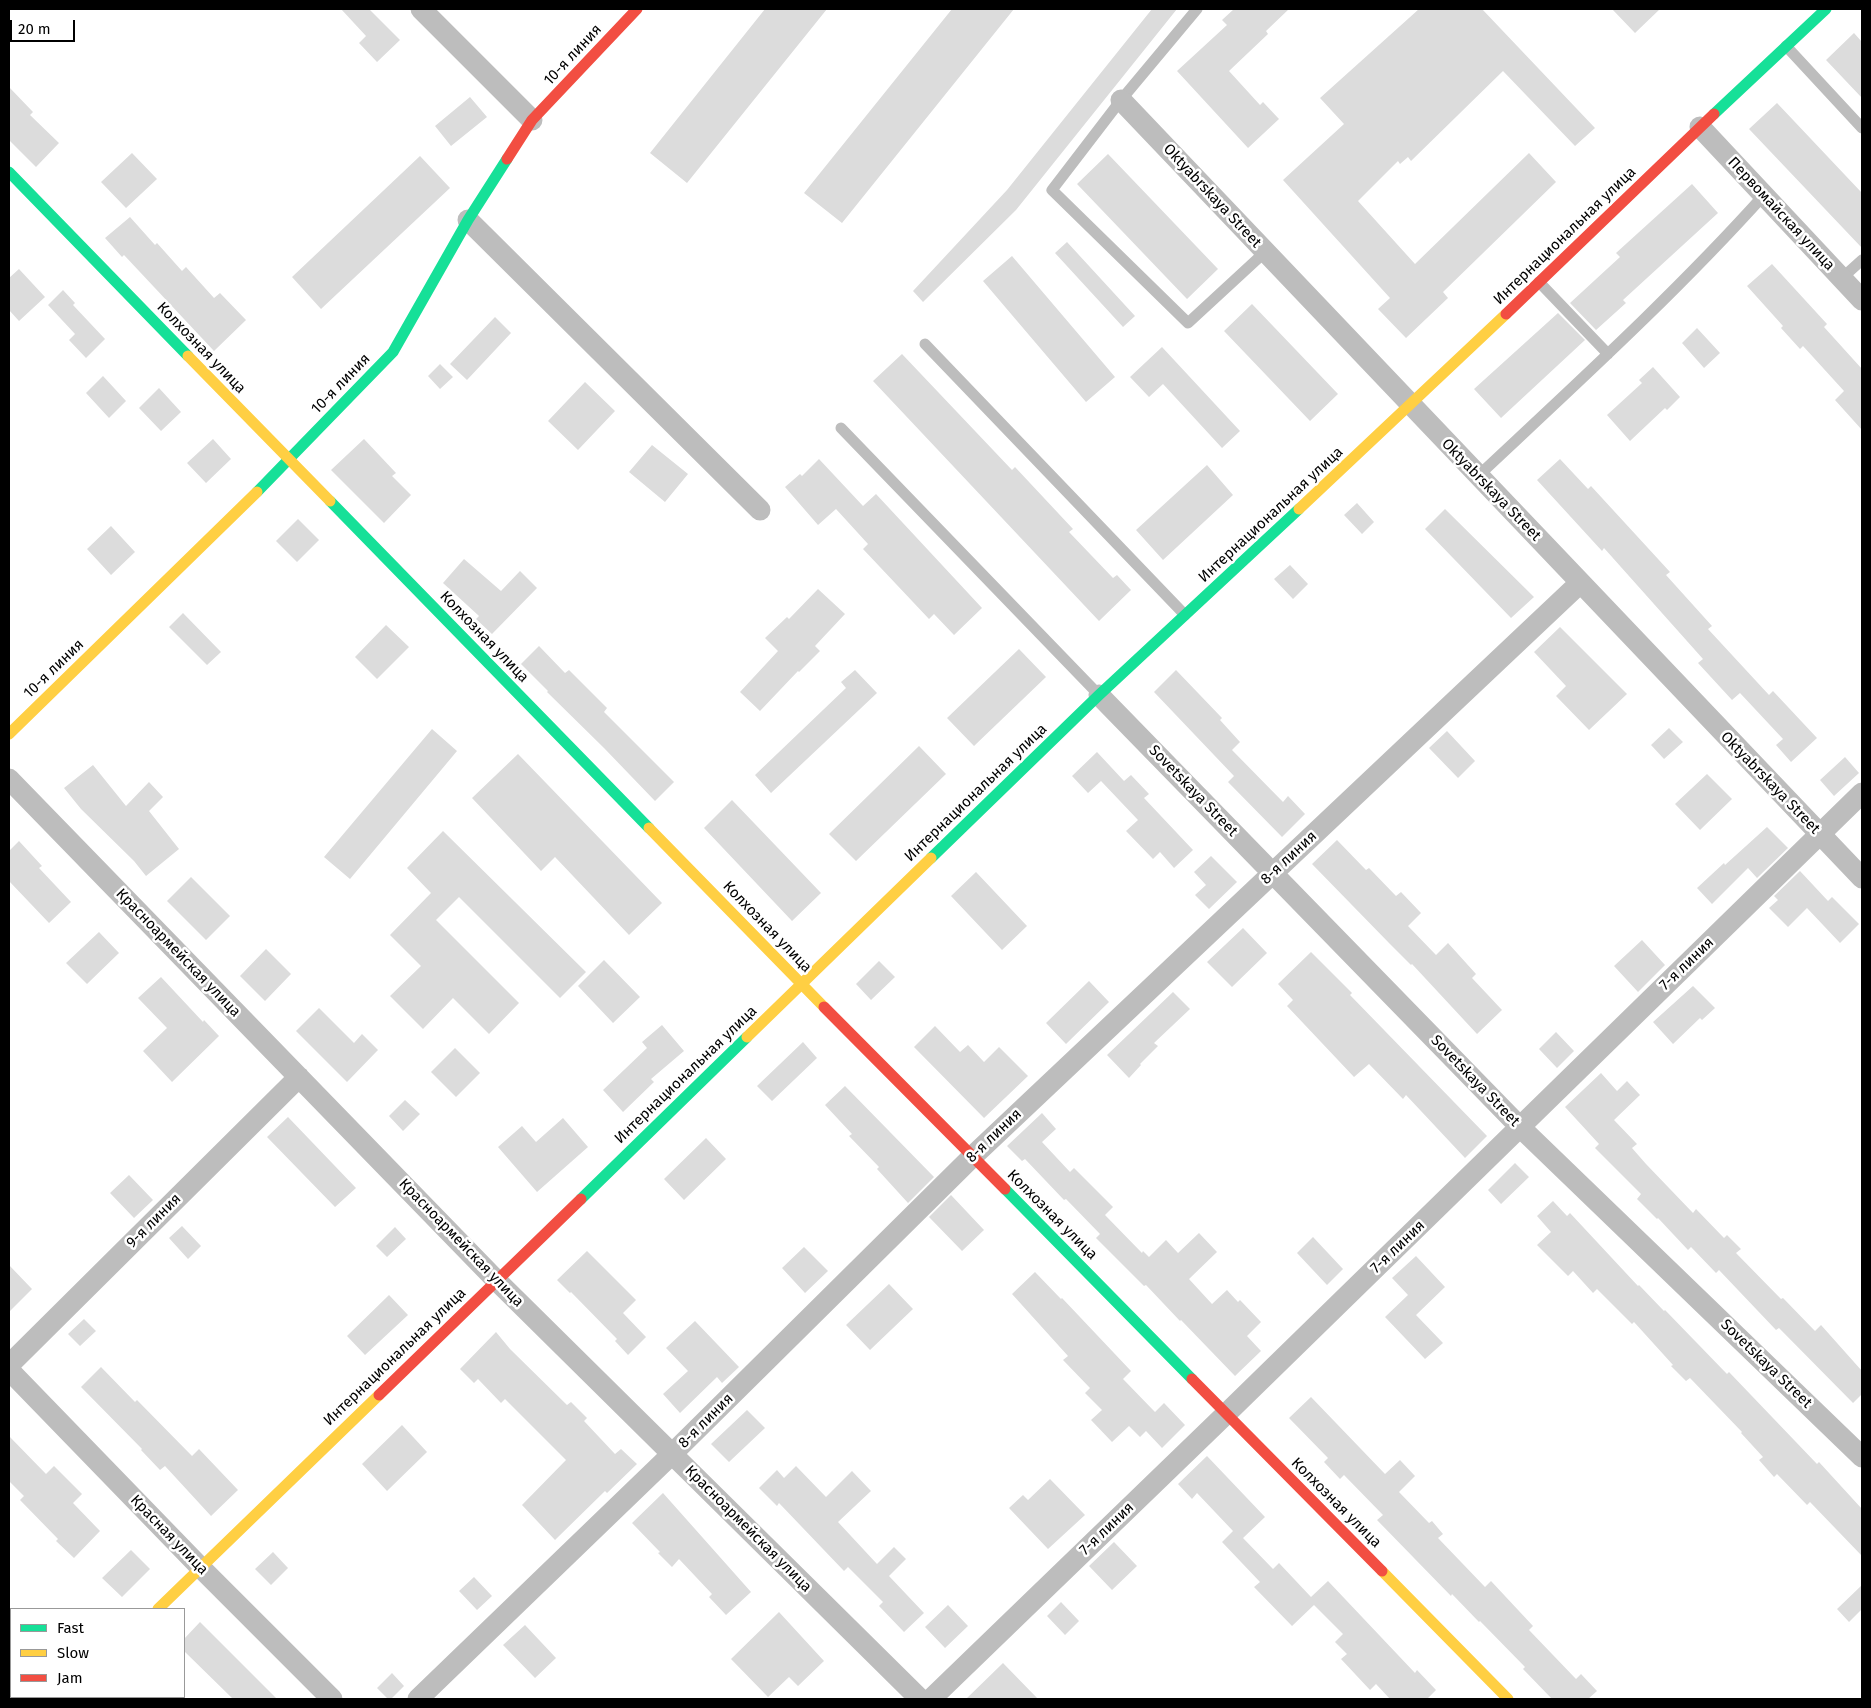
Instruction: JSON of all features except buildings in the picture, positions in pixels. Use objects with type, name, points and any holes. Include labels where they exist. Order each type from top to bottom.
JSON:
[{"type":"street","points":[[421,9],[532,120]]},
{"type":"street","name":"10-я линия","points":[[9,734],[290,460],[393,352],[468,220],[532,120],[637,9]]},
{"type":"street","name":"Интернациональная улица","points":[[159,1608],[1100,695],[1410,405],[1826,9]]},
{"type":"street","name":"Oktyabrskaya Street","points":[[1122,100],[1410,405],[1862,878]]},
{"type":"street","name":"Первомайская улица","points":[[1700,127],[1862,300]]},
{"type":"street","name":"Колхозная улица","points":[[9,172],[802,984],[1508,1699]]},
{"type":"street","points":[[468,220],[760,510]]},
{"type":"street","name":"8-я линия","points":[[418,1699],[672,1454],[973,1156],[1580,583]]},
{"type":"street","name":"Sovetskaya Street","points":[[1100,695],[1520,1128],[1862,1457]]},
{"type":"street","name":"Красноармейская улица","points":[[9,779],[496,1280],[920,1699]]},
{"type":"street","name":"7-я линия","points":[[931,1699],[1520,1128],[1862,793]]},
{"type":"street","name":"9-я линия","points":[[9,1365],[299,1077]]},
{"type":"street","name":"Красная улица","points":[[9,1370],[201,1568],[332,1699]]},
{"type":"lane","points":[[1197,9],[1122,100],[1052,190],[1188,323],[1265,252]]},
{"type":"lane","points":[[1786,46],[1862,128]]},
{"type":"lane","points":[[1478,476],[1608,354],[1727,236],[1764,195]]},
{"type":"lane","points":[[1842,278],[1862,260]]},
{"type":"lane","points":[[1539,282],[1608,354]]},
{"type":"lane","points":[[925,344],[1185,615]]},
{"type":"lane","points":[[841,428],[1100,695]]},
{"type":"traffic: fast","points":[[1714,114],[1826,9]]},
{"type":"traffic: fast","points":[[257,492],[393,352],[468,220],[507,159]]},
{"type":"traffic: fast","points":[[9,172],[188,356]]},
{"type":"traffic: fast","points":[[330,501],[649,828]]},
{"type":"traffic: fast","points":[[931,858],[1099,695],[1299,509]]},
{"type":"traffic: fast","points":[[581,1199],[747,1037]]},
{"type":"traffic: fast","points":[[1005,1189],[1192,1379]]},
{"type":"traffic: slow","points":[[1299,509],[1506,314]]},
{"type":"traffic: slow","points":[[188,356],[330,501]]},
{"type":"traffic: slow","points":[[9,734],[257,492]]},
{"type":"traffic: slow","points":[[649,828],[824,1007]]},
{"type":"traffic: slow","points":[[747,1037],[931,858]]},
{"type":"traffic: slow","points":[[159,1608],[379,1395]]},
{"type":"traffic: slow","points":[[1382,1571],[1508,1699]]},
{"type":"traffic: jam","points":[[507,159],[532,120],[637,9]]},
{"type":"traffic: jam","points":[[1506,314],[1714,114]]},
{"type":"traffic: jam","points":[[824,1007],[1005,1189]]},
{"type":"traffic: jam","points":[[379,1395],[581,1199]]},
{"type":"traffic: jam","points":[[1192,1379],[1382,1571]]}]
